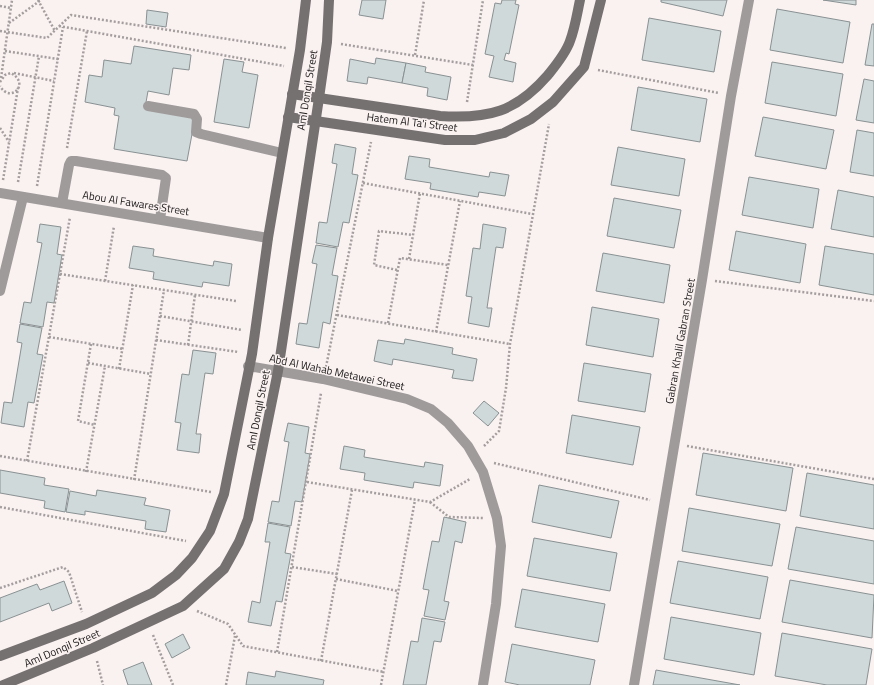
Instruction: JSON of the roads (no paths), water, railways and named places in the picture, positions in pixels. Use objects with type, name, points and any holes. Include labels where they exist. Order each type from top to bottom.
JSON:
[{"type":"street","name":"Aml Donqil Street","points":[[0,656],[86,624],[152,593],[176,576],[202,544],[210,531],[224,494],[248,366],[252,354],[268,238],[300,50],[306,0]]},
{"type":"street","name":"Aml Donqil Street","points":[[3,685],[148,624],[183,606],[224,569],[239,542],[248,519],[278,371],[327,42],[330,0]]},
{"type":"street","name":"Hatem Al Ta'i Street","points":[[292,94],[440,116],[465,118],[493,113],[515,105],[536,89],[554,67],[570,42],[580,0]]},
{"type":"street","name":"Hatem Al Ta'i Street","points":[[288,117],[445,140],[475,140],[504,133],[531,119],[553,102],[584,67],[601,0]]},
{"type":"street","name":"Gabran Khalil Gabran Street","points":[[634,685],[675,444],[731,96],[749,0]]},
{"type":"street","points":[[148,106],[194,114],[197,119],[196,132],[201,134],[282,153]]},
{"type":"street","points":[[67,204],[69,164],[71,161],[76,161],[162,175],[166,178],[166,181],[160,219]]},
{"type":"street","name":"Abou Al Fawares Street","points":[[0,193],[268,238]]},
{"type":"street","points":[[0,291],[20,196]]},
{"type":"street","name":"Abd Al Wahab Metawei Street","points":[[248,366],[323,379],[407,399],[431,409],[448,423],[468,446],[483,472],[498,518],[501,546],[496,604],[483,685]]}]
